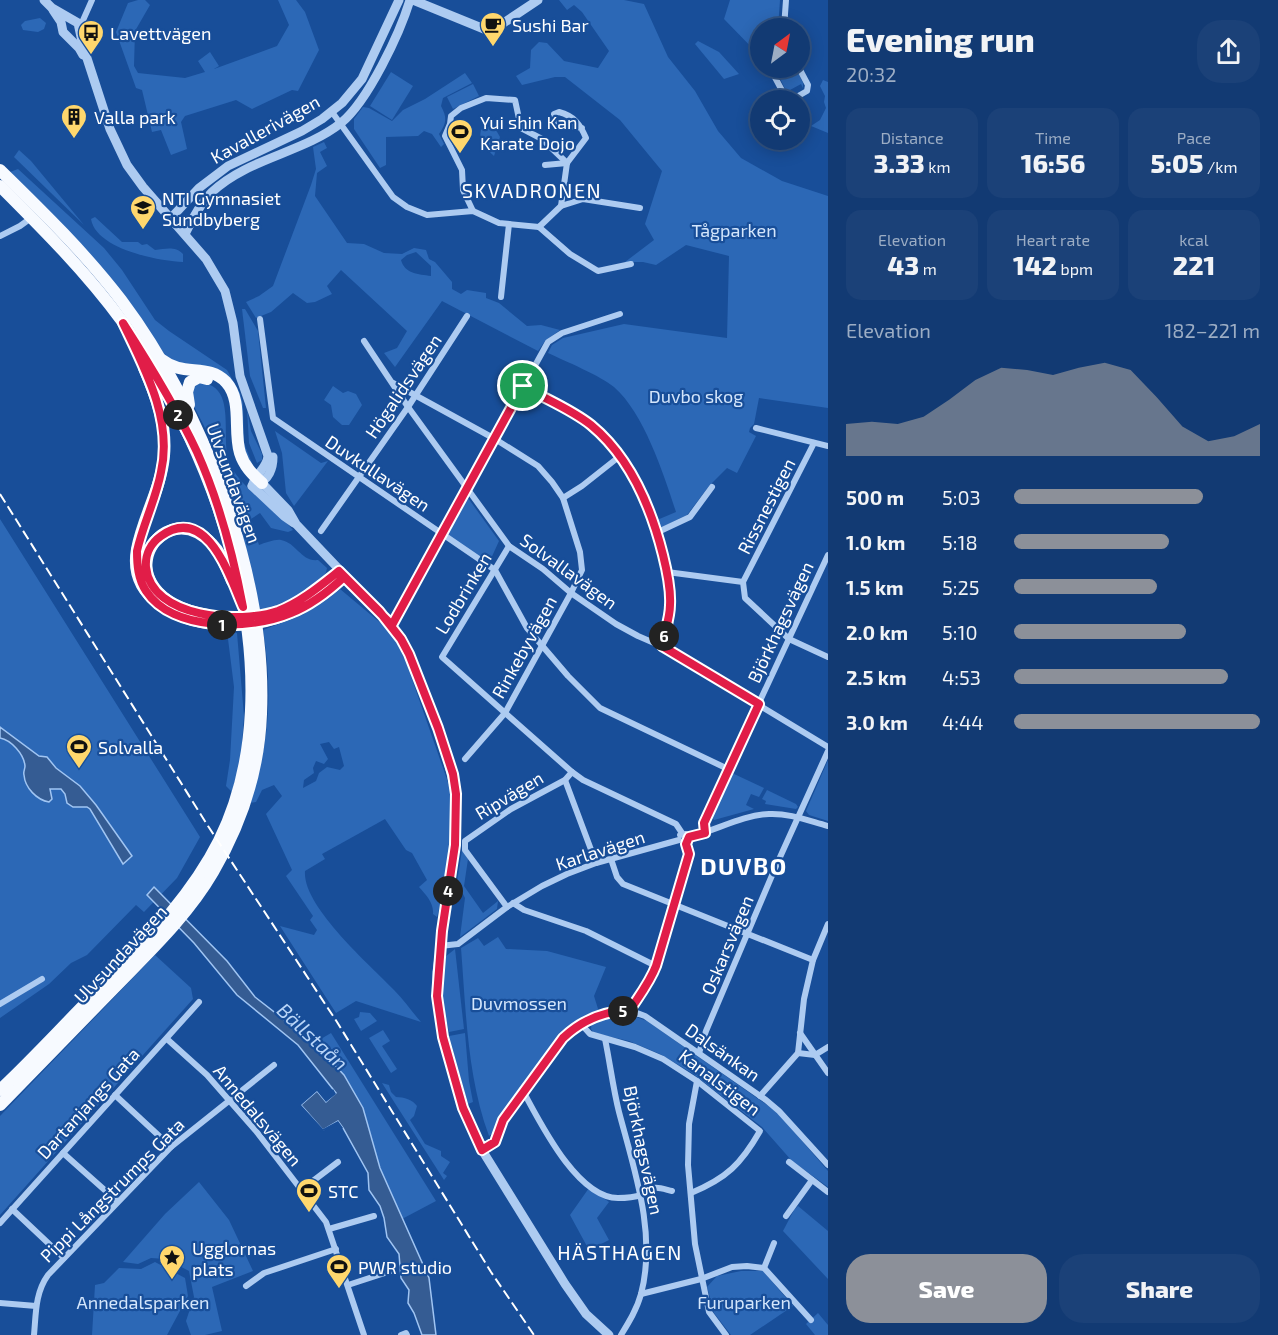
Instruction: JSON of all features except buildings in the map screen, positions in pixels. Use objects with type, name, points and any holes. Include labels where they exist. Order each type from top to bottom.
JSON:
[{"type":"main road","name":"Ulvsundavägen","points":[[0,170],[60,229],[122,301],[160,358],[192,418],[231,517],[254,648],[246,780],[235,828],[212,874],[187,909],[0,1090]]},
{"type":"main road","name":"Ulvsundavägen","points":[[0,186],[71,259],[123,323],[158,378],[197,453],[211,487],[248,606]]},
{"type":"main road","points":[[32,218],[39,214],[60,229]]},
{"type":"main road","points":[[123,323],[152,386],[164,431],[162,468],[137,551],[140,579],[150,597],[167,610],[196,621],[226,625],[253,623],[278,618],[305,606],[341,574]]},
{"type":"main road","points":[[160,358],[174,369],[208,372],[226,382],[236,402],[236,430],[240,453],[256,482]]},
{"type":"main road","points":[[192,418],[187,392],[190,382],[199,378],[216,383],[222,388],[228,400],[234,460],[245,478],[256,482]]},
{"type":"main road","points":[[248,606],[218,552],[199,533],[178,528],[163,534],[151,546],[146,565],[149,579],[157,592],[179,606],[213,616],[247,617],[277,611],[341,574]]},
{"type":"main road","name":"Ulvsundavägen","points":[[0,1105],[143,952]]},
{"type":"street","points":[[44,0],[61,22],[65,34],[82,53],[97,90]]},
{"type":"street","points":[[69,37],[76,36],[92,0]]},
{"type":"street","name":"Kavallerivägen","points":[[171,218],[199,188],[228,166],[302,131],[332,112],[348,97],[362,79],[399,0]]},
{"type":"street","name":"Kavallerivägen","points":[[185,234],[199,207],[223,183],[322,136],[341,123],[361,102],[374,81],[412,0],[476,27],[490,29],[538,0]]},
{"type":"street","points":[[785,18],[786,0]]},
{"type":"street","points":[[52,8],[78,23],[110,129],[127,165],[142,187],[206,259],[225,291],[233,323],[240,376],[272,453],[270,474],[256,482],[288,510],[296,524],[341,574],[392,625],[409,654],[441,734],[453,774],[456,794],[455,845],[440,946],[437,996],[443,1037],[463,1108],[482,1150],[570,1292],[586,1314],[609,1335]]},
{"type":"street","points":[[62,28],[66,21],[73,20],[86,12]]},
{"type":"street","points":[[775,78],[787,100],[807,91],[808,85],[804,78]]},
{"type":"street","points":[[473,212],[463,190],[462,170],[446,136],[451,116],[461,108],[486,98],[515,99],[521,128],[542,139],[567,163]]},
{"type":"street","points":[[332,112],[393,197],[417,212],[427,215],[473,212],[499,223],[539,227],[570,254],[598,271],[631,264]]},
{"type":"street","points":[[561,206],[567,163],[586,138],[582,128]]},
{"type":"street","points":[[545,165],[567,163]]},
{"type":"street","points":[[539,227],[561,206],[583,198],[640,208]]},
{"type":"street","points":[[0,236],[32,218]]},
{"type":"street","points":[[501,297],[509,224]]},
{"type":"street","points":[[392,625],[543,349],[557,336],[620,314]]},
{"type":"street","name":"Högalidsvägen","points":[[321,531],[408,407],[467,316]]},
{"type":"street","name":"Duvkullavägen","points":[[260,319],[273,418],[495,570],[528,628],[568,676],[600,708],[728,769]]},
{"type":"street","name":"Solvallavägen","points":[[364,341],[408,407],[508,546],[543,569],[616,624],[662,646],[759,704],[828,749]]},
{"type":"street","name":"Rinkebyvägen","points":[[391,382],[495,439],[538,466],[562,498],[582,564],[580,576],[572,593],[505,713],[465,759]]},
{"type":"street","points":[[523,386],[586,421],[620,456],[640,488],[658,532],[667,572],[670,605],[662,646]]},
{"type":"street","points":[[756,428],[828,446]]},
{"type":"street","name":"Rissnestigen","points":[[743,582],[814,443]]},
{"type":"street","points":[[562,498],[582,486],[620,456]]},
{"type":"street","points":[[658,532],[690,517],[712,488]]},
{"type":"street","name":"Lodbrinken","points":[[505,713],[442,657],[508,546]]},
{"type":"street","name":"Björkhagsvägen","points":[[705,833],[704,823],[828,555]]},
{"type":"street","points":[[667,572],[743,582],[745,598],[789,639],[828,657]]},
{"type":"street","points":[[482,1150],[495,1142],[503,1120],[563,1038],[581,1024],[602,1014],[630,1010],[653,975],[689,854],[686,834],[682,833],[676,824],[583,780],[505,713]]},
{"type":"street","name":"Oskarsvägen","points":[[699,1053],[747,934],[828,749]]},
{"type":"street","name":"Ripvägen","points":[[510,905],[496,891],[465,850],[465,840],[511,809],[565,780],[572,772]]},
{"type":"street","points":[[565,780],[596,863]]},
{"type":"street","points":[[682,833],[679,840],[687,840],[744,819],[769,814],[798,817],[828,826]]},
{"type":"street","name":"Karlavägen","points":[[440,946],[458,944],[510,905],[542,886],[596,863],[679,840]]},
{"type":"street","points":[[611,859],[617,877],[623,884],[813,960]]},
{"type":"street","points":[[510,905],[586,931],[656,966]]},
{"type":"street","points":[[760,1096],[798,1053],[804,999],[813,960],[828,924]]},
{"type":"street","points":[[0,1004],[42,979]]},
{"type":"street","name":"Dartanjangs Gata","points":[[0,1223],[199,1002]]},
{"type":"street","name":"Dalsänkan","points":[[630,1010],[645,1016],[760,1096],[779,1111],[828,1165]]},
{"type":"street","name":"Kanalstigen","points":[[581,1024],[590,1034],[635,1047],[663,1059],[698,1081],[760,1131],[741,1162],[705,1187],[691,1192]]},
{"type":"street","points":[[800,1033],[828,1073]]},
{"type":"street","name":"Annedalsvägen","points":[[167,1039],[207,1075],[230,1101],[326,1222],[364,1335]]},
{"type":"street","name":"Björkhagsvägen","points":[[606,1039],[618,1108],[643,1203],[646,1249],[641,1294],[635,1312],[621,1335]]},
{"type":"street","points":[[798,1053],[815,1055],[828,1047]]},
{"type":"street","name":"Pippi Långstrumps Gata","points":[[34,1335],[36,1306],[43,1282],[64,1258],[171,1148],[274,1065]]},
{"type":"street","points":[[698,1081],[689,1134],[688,1165],[695,1244],[709,1312],[726,1335]]},
{"type":"street","points":[[524,1091],[548,1137],[571,1169],[597,1191],[617,1198],[641,1195],[653,1188],[672,1191]]},
{"type":"street","points":[[115,1095],[171,1148]]},
{"type":"street","points":[[63,1153],[117,1201]]},
{"type":"street","points":[[301,1190],[338,1162]]},
{"type":"street","points":[[789,1162],[828,1192]]},
{"type":"street","points":[[786,1216],[812,1180]]},
{"type":"street","points":[[12,1209],[64,1258]]},
{"type":"street","points":[[329,1229],[374,1216]]},
{"type":"street","points":[[764,1269],[774,1243]]},
{"type":"street","points":[[246,1286],[264,1272],[336,1249]]},
{"type":"street","points":[[641,1294],[701,1280],[732,1267],[747,1266],[764,1269],[811,1320]]},
{"type":"street","points":[[348,1285],[391,1271]]},
{"type":"street","points":[[0,1303],[36,1306]]},
{"type":"green space","points":[[145,0],[150,5],[135,31],[134,66],[138,73],[185,78],[205,72],[198,61],[210,52],[219,66],[214,69],[277,46],[289,25],[278,0],[296,0],[305,12],[319,50],[298,91],[292,90],[252,109],[236,100],[185,116],[181,122],[187,149],[171,155],[161,130],[152,132],[142,90],[136,88],[116,32],[128,3]]},
{"type":"green space","points":[[559,0],[624,0],[644,4],[668,57],[695,91],[718,131],[741,158],[782,181],[828,196],[828,408],[759,398],[754,424],[749,432],[756,436],[737,473],[727,468],[709,486],[687,515],[660,528],[657,520],[676,512],[652,445],[635,412],[614,387],[548,353],[552,345],[563,338],[624,324],[727,338],[729,256],[686,245],[656,265],[625,262],[654,240],[645,224],[662,171],[620,120],[565,77],[555,77],[522,85],[516,76],[530,68],[531,50],[539,42],[547,43],[564,61],[598,68],[609,51],[582,12],[574,5],[567,10]]},
{"type":"green space","points":[[730,0],[780,0],[779,18],[750,18],[750,46],[724,19]]},
{"type":"green space","points":[[40,18],[46,23],[44,29],[38,32],[23,30],[21,25],[25,21]]},
{"type":"green space","points":[[698,41],[719,52],[739,74],[724,79],[695,44]]},
{"type":"green space","points":[[391,72],[413,86],[392,120],[370,106]]},
{"type":"green space","points":[[465,73],[472,83],[443,98],[441,106],[445,120],[444,127],[439,134],[444,144],[441,147],[432,134],[424,131],[418,136],[386,137],[386,165],[380,168],[354,129],[354,119],[363,107],[392,121],[403,110],[425,99]]},
{"type":"green space","points":[[780,78],[801,78],[803,88],[801,84],[786,90]]},
{"type":"green space","points":[[823,80],[828,82],[828,133],[811,126],[820,120],[826,108],[825,96],[820,86]]},
{"type":"green space","points":[[473,84],[479,96],[453,109],[447,97]]},
{"type":"green space","points":[[486,126],[496,130],[500,137],[494,156],[486,148],[481,138],[481,130]]},
{"type":"green space","points":[[324,142],[327,148],[320,152],[327,166],[317,173],[315,196],[347,243],[364,244],[384,253],[402,254],[414,248],[426,250],[429,259],[435,262],[452,282],[452,289],[461,294],[467,290],[486,293],[486,298],[499,303],[527,326],[541,325],[560,330],[545,341],[538,351],[442,301],[395,367],[384,353],[397,348],[407,331],[341,270],[327,286],[332,294],[307,303],[293,293],[271,312],[256,318],[246,302],[273,286],[316,169],[313,147]],"holes":[[[416,252],[431,266],[431,276],[417,274],[409,271],[401,260]]]},
{"type":"green space","points":[[19,150],[31,161],[84,225],[14,157]]},
{"type":"green space","points":[[18,169],[104,248],[122,270],[155,320],[227,370],[240,393],[243,404],[244,443],[253,466],[247,461],[228,381],[168,360],[145,325],[10,172]]},
{"type":"green space","points":[[95,217],[122,242],[147,244],[155,250],[177,250],[183,254],[183,262],[144,256],[116,246],[95,229],[91,219]]},
{"type":"green space","points":[[242,309],[245,309],[258,331],[266,408],[263,408],[250,376]]},
{"type":"green space","points":[[195,383],[209,384],[218,390],[223,400],[227,451],[234,471],[249,489],[293,530],[288,532],[271,528],[260,513],[251,519],[259,545],[281,540],[307,558],[318,560],[327,568],[318,583],[309,589],[259,611],[222,474],[193,401]]},
{"type":"green space","points":[[333,386],[343,393],[348,391],[356,394],[362,405],[349,425],[342,425],[333,417],[331,405],[324,400]]},
{"type":"green space","points":[[247,409],[251,431],[262,454],[262,460],[257,463],[249,443]]},
{"type":"green space","points":[[275,431],[321,463],[328,461],[294,506],[286,493],[282,453]]},
{"type":"green space","points":[[468,498],[499,541],[489,563],[447,536]]},
{"type":"green space","name":"Solvalla","points":[[0,519],[200,837],[177,878],[144,912],[136,905],[87,955],[71,963],[49,984],[0,1018]]},
{"type":"green space","points":[[340,589],[383,625],[396,641],[406,662],[450,788],[453,815],[450,859],[437,917],[433,914],[429,899],[419,887],[427,880],[412,853],[406,850],[385,819],[322,854],[325,859],[305,871],[307,885],[314,901],[339,934],[398,994],[421,1022],[356,1001],[336,1013],[280,926],[314,935],[317,930],[310,920],[313,916],[286,876],[292,870],[266,814],[282,796],[274,785],[262,790],[256,802],[250,803],[263,754],[268,712],[268,677],[263,630],[302,615]],"holes":[[[329,742],[334,749],[339,747],[344,766],[340,770],[327,767],[319,773],[316,781],[303,788],[304,780],[314,773],[313,768],[316,761],[324,764],[328,759],[320,744]]]},
{"type":"green space","points":[[227,631],[237,633],[244,716],[241,758],[232,792],[226,786],[230,760],[234,687]]},
{"type":"green space","points":[[828,760],[828,821],[809,815],[806,811]]},
{"type":"green space","points":[[732,773],[764,788],[759,797],[751,794],[746,805],[754,809],[714,820],[711,816]]},
{"type":"green space","points":[[767,790],[798,807],[796,809],[765,804],[766,801],[762,799]]},
{"type":"green space","points":[[462,850],[468,859],[464,886],[483,913],[498,901],[497,909],[460,937],[465,898],[457,882]]},
{"type":"green space","name":"Duvmossen","points":[[498,937],[506,949],[547,951],[606,967],[594,996],[599,1012],[573,1025],[557,1039],[505,1110],[493,1133],[489,1136],[472,1067],[461,948],[478,938],[484,946]]},
{"type":"green space","points":[[455,949],[464,1029],[449,1032],[443,1004],[442,976],[445,957]]},
{"type":"green space","points":[[155,955],[191,988],[193,999],[0,1215],[0,1116]]},
{"type":"green space","points":[[360,1012],[370,1013],[377,1021],[361,1031],[354,1019],[359,1017]]},
{"type":"green space","points":[[625,1013],[647,1021],[777,1112],[828,1171],[828,1187],[792,1161],[762,1127],[692,1073],[660,1054],[629,1041],[594,1033],[591,1029],[592,1021]]},
{"type":"green space","points":[[383,1030],[390,1041],[382,1046],[397,1069],[391,1073],[369,1038]]},
{"type":"green space","points":[[331,1033],[436,1201],[402,1219],[380,1168],[363,1108],[344,1075],[314,1043]]},
{"type":"green space","points":[[465,1033],[473,1102],[468,1104],[449,1036]]},
{"type":"green space","points":[[382,1083],[389,1085],[396,1097],[408,1099],[417,1106],[410,1120],[425,1144],[441,1151],[441,1156],[450,1162],[443,1173],[447,1176],[444,1180]]},
{"type":"green space","points":[[199,1182],[229,1220],[253,1271],[212,1287],[222,1331],[191,1335],[186,1321],[194,1297],[189,1271],[166,1259],[151,1258],[138,1264],[123,1262],[165,1214]]},
{"type":"green space","points":[[589,1188],[609,1202],[597,1218],[609,1240],[589,1250],[570,1215]]},
{"type":"green space","points":[[798,1206],[828,1231],[828,1279],[783,1231]]},
{"type":"green space","name":"Annedalsparken","points":[[155,1262],[185,1278],[188,1296],[167,1335],[92,1335],[95,1285],[104,1283],[119,1268],[141,1269]]},
{"type":"green space","name":"Furuparken","points":[[741,1271],[763,1271],[793,1306],[750,1335],[731,1335],[714,1313],[707,1287],[717,1276]]},
{"type":"green space","points":[[818,1313],[828,1325],[828,1335],[815,1335],[806,1324]]},
{"type":"shaded area","points":[[0,727],[39,756],[47,757],[56,768],[80,786],[132,856],[123,864],[90,809],[73,807],[67,803],[61,789],[50,789],[52,799],[49,802],[32,793],[25,780],[25,766],[20,752],[0,738]]},
{"type":"shaded area","points":[[154,887],[227,961],[255,997],[314,1043],[344,1075],[363,1108],[380,1168],[429,1278],[436,1335],[422,1335],[408,1303],[409,1290],[401,1278],[399,1254],[387,1237],[380,1206],[369,1190],[368,1173],[343,1128],[338,1121],[323,1130],[301,1105],[317,1091],[326,1102],[336,1093],[298,1045],[237,995],[194,943],[147,895]]},
{"type":"pier","points":[[318,1088],[326,1098],[333,1089],[336,1094],[326,1102],[317,1091],[301,1105],[323,1129],[338,1121],[343,1128],[340,1130],[337,1125],[321,1132],[298,1106]]},
{"type":"railway","points":[[0,494],[208,826],[337,1022],[491,1272],[534,1335]]},
{"type":"place","name":"Sushi Bar","points":[[493,48]]},
{"type":"place","name":"Lavettvägen","points":[[91,56]]},
{"type":"place","name":"Valla park","points":[[74,140]]},
{"type":"place","name":"Yui shin Kan Karate Dojo","points":[[460,155]]},
{"type":"place","name":"NTI Gymnasiet Sundbyberg","points":[[143,231]]},
{"type":"place","name":"Solvalla","points":[[79,770]]},
{"type":"place","name":"STC","points":[[309,1214]]},
{"type":"place","name":"Ugglornas plats","points":[[172,1281]]},
{"type":"place","name":"PWR studio","points":[[339,1290]]},
{"type":"district","name":"SKVADRONEN","points":[[532,190]]},
{"type":"district","name":"DUVBO","points":[[744,865]]},
{"type":"district","name":"HÄSTHAGEN","points":[[620,1252]]},
{"type":"route","points":[[523,386],[392,625],[379,611],[344,577],[317,599],[292,613],[253,623],[213,624],[178,615],[158,605],[145,590],[140,579],[137,551],[160,479],[164,456],[164,431],[152,386],[123,323],[153,370],[197,453],[211,487],[227,539],[243,607],[223,560],[213,545],[199,533],[185,528],[178,528],[163,534],[148,551],[147,572],[157,592],[170,602],[198,613],[247,617],[277,611],[293,604],[320,587],[339,571],[344,577],[392,625],[409,654],[443,741],[453,774],[456,794],[455,845],[437,972],[437,996],[443,1037],[463,1108],[482,1150],[495,1142],[503,1120],[563,1038],[572,1029],[591,1018],[616,1011],[630,1010],[653,975],[689,854],[686,844],[689,837],[705,833],[704,823],[759,704],[662,646],[670,605],[667,572],[658,532],[640,488],[620,456],[592,426],[523,386]]},
{"type":"park label","name":"Tågparken","points":[[734,230]]},
{"type":"park label","name":"Duvbo skog","points":[[696,396]]},
{"type":"water label","name":"Bällstaån","points":[[313,1036]]}]
